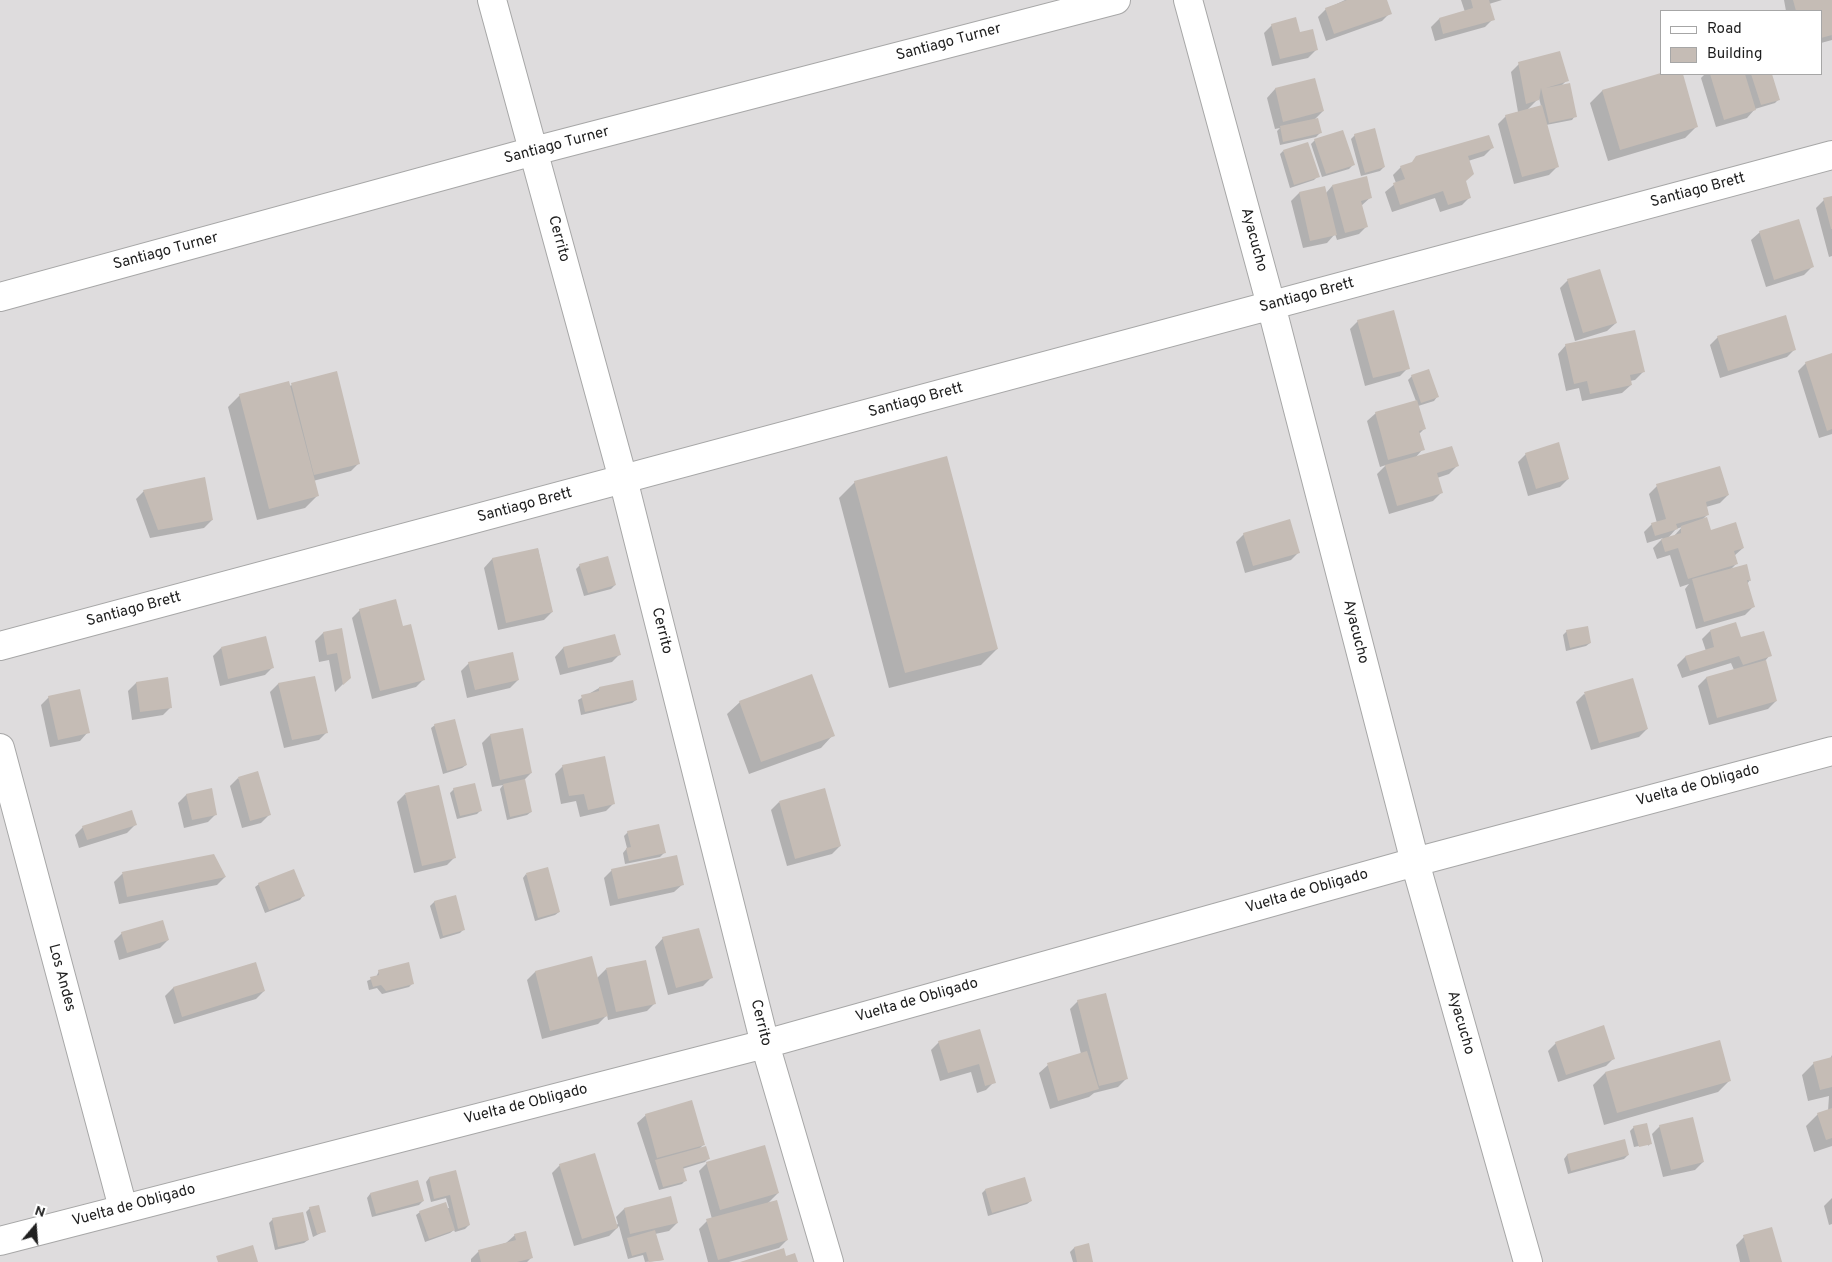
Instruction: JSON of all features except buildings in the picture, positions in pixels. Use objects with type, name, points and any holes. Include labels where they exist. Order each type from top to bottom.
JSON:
[{"type":"street","name":"Cerrito","points":[[492,0],[623,479],[765,1044],[829,1262]]},
{"type":"street","name":"Santiago Turner","points":[[0,297],[534,151],[1116,0]]},
{"type":"street","name":"Ayacucho","points":[[1188,0],[1271,305],[1415,862],[1528,1262]]},
{"type":"street","name":"Santiago Brett","points":[[0,646],[1832,155]]},
{"type":"street","name":"Los Andes","points":[[0,748],[123,1208]]},
{"type":"street","name":"Vuelta de Obligado","points":[[0,1241],[765,1044],[1415,862],[1832,751]]},
{"type":"shaded area","points":[[0,0],[1832,0],[1832,1262],[0,1262]]}]
